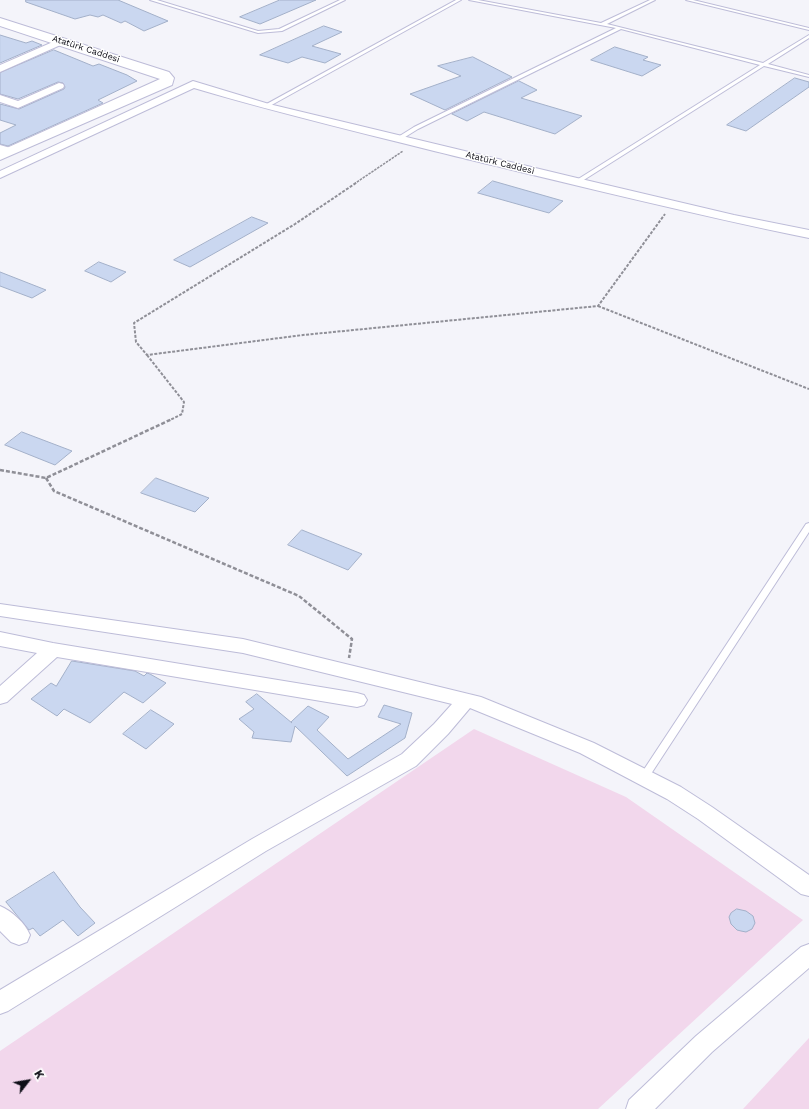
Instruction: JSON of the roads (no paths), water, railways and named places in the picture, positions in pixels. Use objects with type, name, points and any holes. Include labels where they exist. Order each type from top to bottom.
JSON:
[{"type":"main road","name":"Atatürk Caddesi","points":[[1,23],[62,41],[164,75],[167,78],[167,82],[3,151]]},
{"type":"street","points":[[0,69],[62,41]]},
{"type":"street","name":"Atatürk Caddesi","points":[[0,174],[192,84],[266,106],[577,182],[809,234]]},
{"type":"street","points":[[0,98],[18,105],[59,86]]},
{"type":"street","points":[[0,610],[243,646],[466,700],[588,748],[674,793],[705,813],[809,887]]},
{"type":"street","points":[[0,639],[53,650],[357,700]]},
{"type":"street","points":[[0,697],[53,650]]},
{"type":"street","points":[[0,1003],[259,844],[409,760],[441,729],[466,700]]},
{"type":"street","points":[[0,916],[19,935]]},
{"type":"street","points":[[638,1109],[704,1044],[809,954]]},
{"type":"lane","points":[[152,0],[258,32],[280,30],[343,0]]},
{"type":"lane","points":[[266,106],[459,0]]},
{"type":"lane","points":[[472,0],[603,24],[809,76]]},
{"type":"lane","points":[[603,24],[653,0]]},
{"type":"lane","points":[[688,0],[809,29]]},
{"type":"lane","points":[[400,138],[416,128],[620,28]]},
{"type":"lane","points":[[577,182],[809,36]]},
{"type":"lane","points":[[644,777],[809,526]]}]
